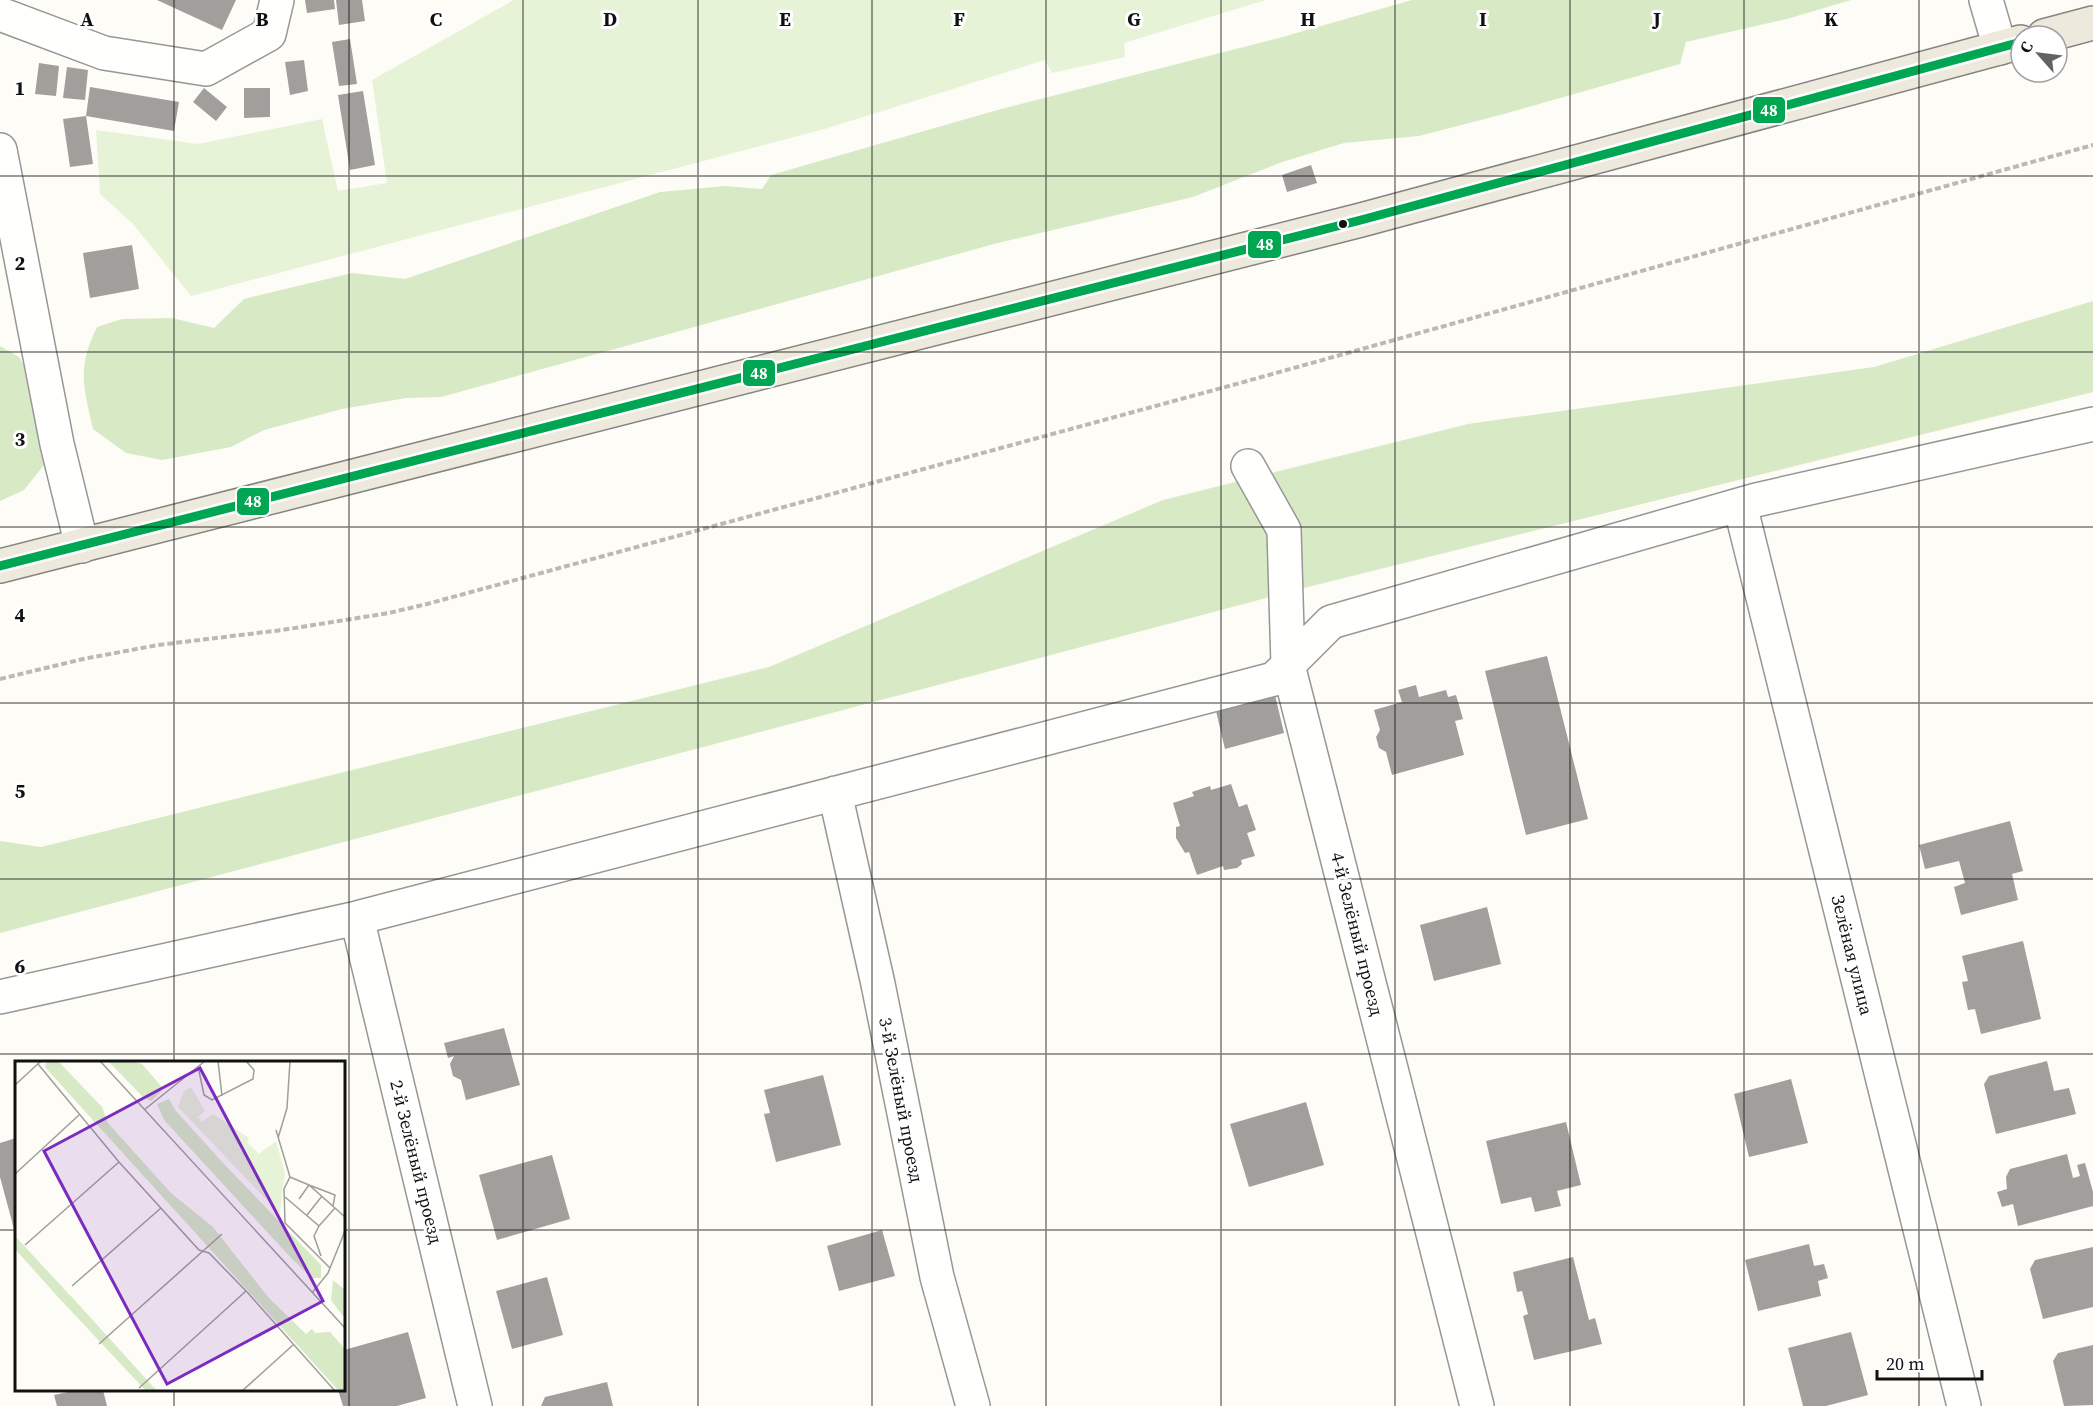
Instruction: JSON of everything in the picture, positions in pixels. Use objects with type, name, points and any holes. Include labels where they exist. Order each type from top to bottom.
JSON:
[{"type":"main road","points":[[2069,29],[2093,23]]},
{"type":"main road","points":[[0,566],[1360,220],[2009,45]]},
{"type":"street","points":[[0,14],[104,53],[206,69],[269,34],[277,0]]},
{"type":"street","points":[[1986,0],[2009,43]]},
{"type":"street","points":[[0,150],[57,444],[82,546]]},
{"type":"street","points":[[0,997],[357,918],[1274,679],[1331,622],[1740,505],[2093,424]]},
{"type":"street","name":"4-й Зелёный проезд","points":[[1248,466],[1284,530],[1288,665],[1477,1406]]},
{"type":"street","name":"Зелёная улица","points":[[1740,505],[1964,1406]]},
{"type":"street","name":"3-й Зелёный проезд","points":[[836,794],[878,984],[937,1277],[973,1406]]},
{"type":"street","name":"2-й Зелёный проезд","points":[[357,918],[475,1406]]},
{"type":"path","points":[[0,679],[83,659],[158,645],[282,630],[389,613],[427,604],[1228,386],[2093,145]]},
{"type":"green space","points":[[514,0],[1266,0],[1124,43],[1125,57],[1052,73],[1045,60],[828,128],[191,296],[133,224],[100,194],[96,130],[198,144],[322,119],[338,191],[387,183],[372,80]]},
{"type":"green space","points":[[1412,0],[1851,0],[1787,19],[1686,42],[1680,64],[1504,114],[1419,136],[1344,143],[1282,162],[1193,197],[994,244],[441,397],[406,398],[342,409],[264,430],[231,447],[162,460],[126,453],[93,429],[85,388],[84,366],[97,327],[122,319],[172,318],[214,328],[244,299],[352,273],[405,279],[660,192],[725,186],[762,189],[771,175],[1001,109],[1279,38]]},
{"type":"green space","points":[[2093,301],[2093,392],[1308,587],[0,933],[0,841],[41,847],[769,667],[1163,500],[1468,424],[1874,367]]},
{"type":"green space","points":[[0,346],[19,357],[42,398],[48,460],[24,490],[0,501]]},
{"type":"building","points":[[157,0],[236,0],[222,30]]},
{"type":"building","points":[[305,0],[334,0],[335,9],[307,13]]},
{"type":"building","points":[[336,0],[362,0],[365,21],[339,25]]},
{"type":"building","points":[[350,39],[357,84],[339,86],[332,42]]},
{"type":"building","points":[[304,60],[308,91],[290,95],[285,62]]},
{"type":"building","points":[[39,63],[59,66],[56,96],[35,94]]},
{"type":"building","points":[[67,67],[88,70],[85,100],[63,98]]},
{"type":"building","points":[[90,87],[179,102],[174,131],[86,116]]},
{"type":"building","points":[[204,88],[227,107],[216,121],[193,102]]},
{"type":"building","points":[[244,88],[270,88],[270,117],[244,118]]},
{"type":"building","points":[[363,91],[375,165],[350,170],[338,95]]},
{"type":"building","points":[[86,116],[93,164],[70,167],[63,119]]},
{"type":"building","points":[[1311,165],[1317,183],[1287,192],[1282,175]]},
{"type":"building","points":[[132,245],[139,289],[90,298],[83,253]]},
{"type":"building","points":[[1547,656],[1588,819],[1526,835],[1485,671]]},
{"type":"building","points":[[1416,685],[1419,697],[1446,690],[1448,697],[1456,695],[1463,719],[1455,721],[1464,755],[1392,775],[1386,752],[1379,748],[1376,737],[1380,730],[1374,710],[1402,702],[1398,690]]},
{"type":"building","points":[[1275,695],[1284,733],[1225,749],[1216,711]]},
{"type":"building","points":[[1231,784],[1239,807],[1247,804],[1256,830],[1247,833],[1255,856],[1241,860],[1242,864],[1237,868],[1224,870],[1223,866],[1197,875],[1189,852],[1185,853],[1176,838],[1176,827],[1180,826],[1173,803],[1194,796],[1192,792],[1210,786],[1211,790]]},
{"type":"building","points":[[2010,821],[2023,871],[2012,874],[2018,900],[1961,915],[1954,887],[1965,883],[1959,861],[1925,869],[1919,845]]},
{"type":"building","points":[[1487,907],[1501,964],[1434,981],[1420,925]]},
{"type":"building","points":[[2023,941],[2041,1019],[1981,1034],[1975,1009],[1968,1010],[1962,982],[1968,981],[1962,956]]},
{"type":"building","points":[[504,1028],[520,1085],[466,1100],[461,1080],[453,1076],[450,1064],[454,1056],[448,1058],[444,1043]]},
{"type":"building","points":[[2047,1061],[2054,1091],[2069,1088],[2076,1114],[1996,1134],[1984,1084],[1989,1076]]},
{"type":"building","points":[[823,1075],[841,1145],[776,1162],[764,1114],[770,1113],[764,1090]]},
{"type":"building","points":[[1791,1079],[1808,1143],[1749,1157],[1734,1094]]},
{"type":"building","points":[[1306,1102],[1324,1165],[1249,1187],[1230,1124]]},
{"type":"building","points":[[1566,1122],[1581,1185],[1557,1191],[1561,1206],[1535,1212],[1531,1197],[1501,1204],[1486,1141]]},
{"type":"building","points":[[15,1138],[14,1229],[0,1177],[0,1143]]},
{"type":"building","points":[[2067,1154],[2073,1178],[2080,1176],[2077,1165],[2085,1163],[2093,1192],[2093,1206],[2018,1226],[2013,1204],[2002,1207],[1997,1192],[2007,1189],[2006,1177],[2010,1169]]},
{"type":"building","points":[[552,1155],[570,1219],[497,1240],[479,1175]]},
{"type":"building","points":[[882,1230],[895,1276],[839,1291],[827,1246]]},
{"type":"building","points":[[1809,1244],[1814,1266],[1824,1264],[1828,1278],[1818,1281],[1821,1296],[1758,1311],[1745,1260]]},
{"type":"building","points":[[2093,1247],[2093,1307],[2043,1319],[2030,1269],[2035,1260]]},
{"type":"building","points":[[1573,1257],[1589,1320],[1595,1318],[1602,1344],[1534,1360],[1523,1316],[1528,1314],[1522,1291],[1517,1292],[1513,1272]]},
{"type":"building","points":[[547,1277],[563,1335],[512,1349],[496,1291]]},
{"type":"building","points":[[408,1332],[426,1398],[397,1406],[343,1406],[338,1391],[345,1391],[345,1350]]},
{"type":"building","points":[[1851,1332],[1868,1395],[1826,1406],[1803,1406],[1788,1348]]},
{"type":"building","points":[[2093,1345],[2093,1405],[2064,1406],[2053,1361],[2058,1353]]},
{"type":"building","points":[[607,1382],[613,1406],[541,1406],[545,1397]]},
{"type":"building","points":[[73,1391],[103,1391],[107,1406],[57,1406],[54,1395]]},
{"type":"transit line","name":"48","points":[[0,566],[1361,220],[2009,45]]}]
